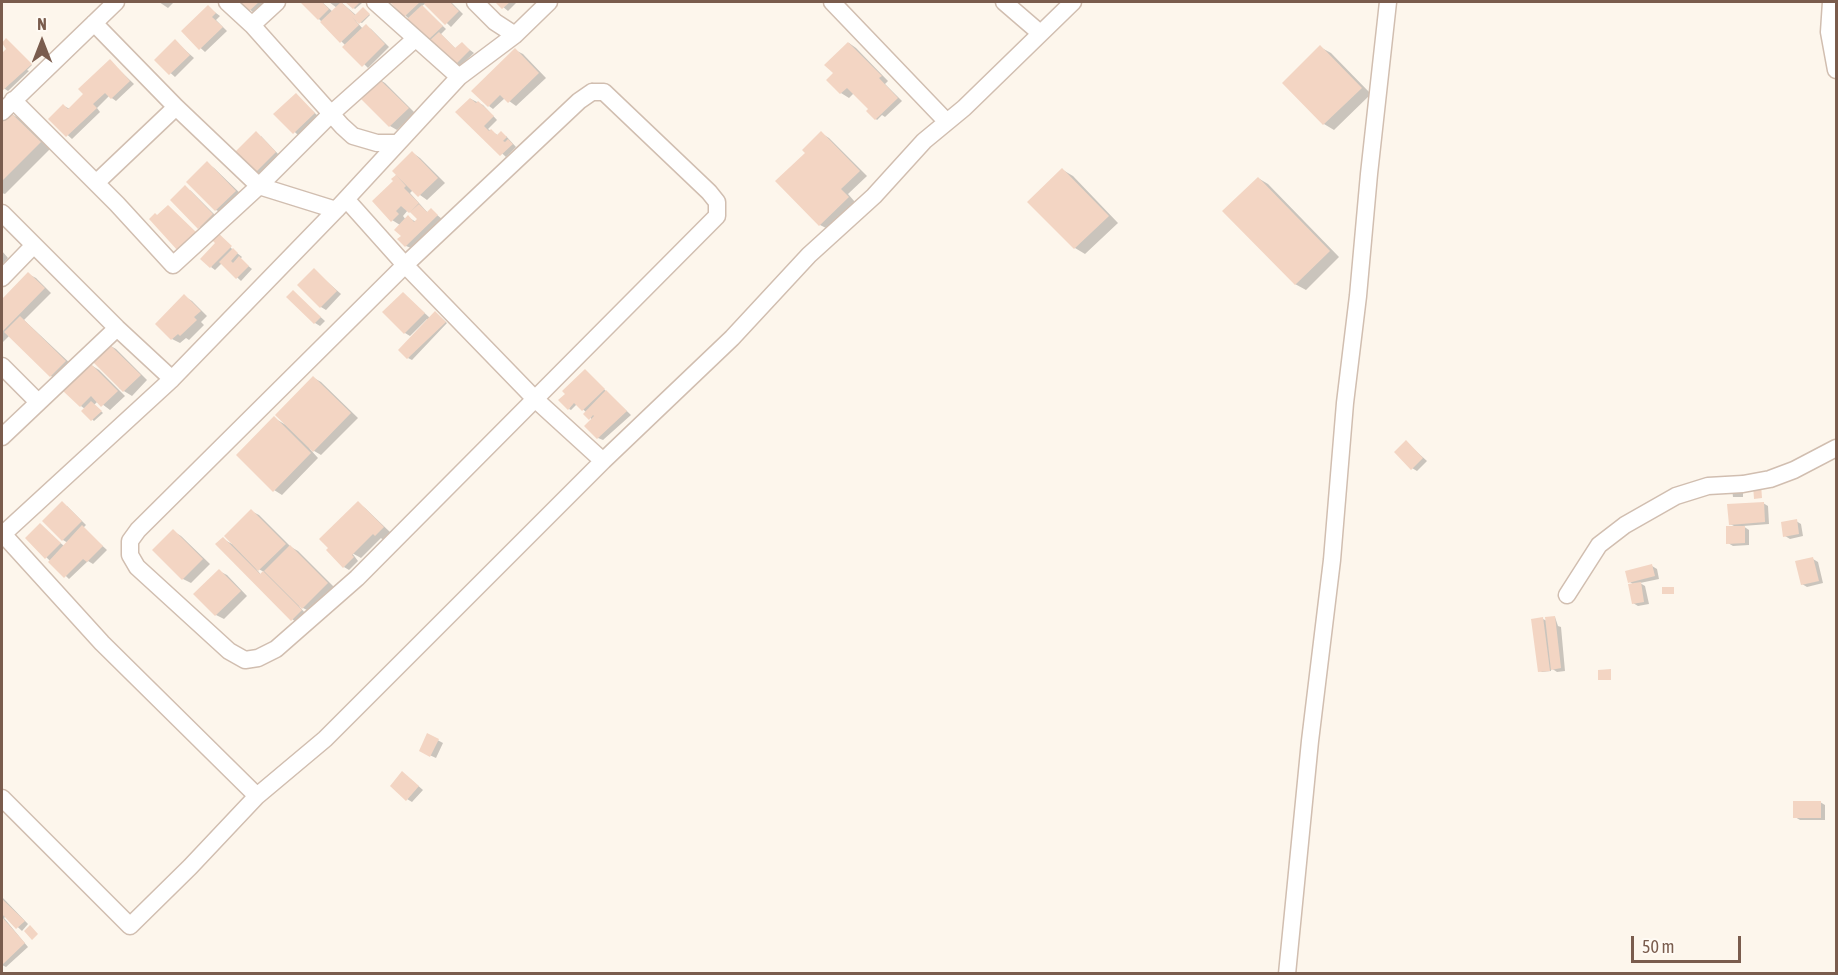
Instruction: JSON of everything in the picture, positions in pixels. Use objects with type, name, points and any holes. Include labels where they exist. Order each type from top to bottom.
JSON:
[{"type":"street","points":[[116,2],[8,106],[96,183],[173,265],[259,186],[332,113],[415,39]]},
{"type":"street","points":[[227,2],[252,25],[353,136],[377,143],[398,143]]},
{"type":"street","points":[[252,25],[277,2]]},
{"type":"street","points":[[375,2],[459,77]]},
{"type":"street","points":[[475,2],[495,22],[514,35]]},
{"type":"street","points":[[257,796],[102,643],[2,534],[172,379],[341,204],[459,77],[514,35],[549,2]]},
{"type":"street","points":[[832,2],[947,122]]},
{"type":"street","points":[[1004,2],[1040,33]]},
{"type":"street","points":[[2,798],[130,926],[197,860],[257,796],[325,739],[603,461],[732,338],[809,255],[874,196],[924,141],[964,108],[1073,2]]},
{"type":"street","points":[[1287,974],[1308,757],[1332,560],[1388,2]]},
{"type":"street","points":[[1831,2],[1829,32],[1836,70]]},
{"type":"street","points":[[94,22],[176,107],[259,186],[289,197],[341,204],[536,399],[603,461]]},
{"type":"street","points":[[592,92],[603,92],[709,192],[717,202],[717,216],[536,399],[357,578],[276,649],[258,658],[245,660],[229,651],[137,567],[130,555],[130,541],[138,530],[405,266],[579,101],[592,92]]},
{"type":"street","points":[[96,183],[176,107]]},
{"type":"street","points":[[2,213],[117,328],[172,379]]},
{"type":"street","points":[[2,278],[34,245]]},
{"type":"street","points":[[2,437],[117,328]]},
{"type":"street","points":[[2,366],[38,402]]},
{"type":"street","points":[[1567,596],[1599,545],[1625,525],[1676,496],[1708,486],[1743,484],[1770,478],[1794,470],[1836,447]]},
{"type":"building","points":[[238,2],[259,2],[248,12]]},
{"type":"building","points":[[300,2],[322,2],[329,9],[318,20]]},
{"type":"building","points":[[341,2],[355,15],[363,7],[370,14],[359,24],[352,17],[359,25],[340,43],[320,22]]},
{"type":"building","points":[[345,2],[360,2],[353,9]]},
{"type":"building","points":[[390,2],[420,2],[404,17]]},
{"type":"building","points":[[426,2],[450,2],[459,11],[445,25],[424,4]]},
{"type":"building","points":[[495,2],[510,2],[502,9]]},
{"type":"building","points":[[208,5],[216,13],[212,17],[223,27],[199,50],[181,31]]},
{"type":"building","points":[[422,5],[443,26],[428,40],[407,19]]},
{"type":"building","points":[[366,24],[385,44],[362,67],[342,47]]},
{"type":"building","points":[[439,32],[455,48],[462,42],[470,50],[453,67],[428,42]]},
{"type":"building","points":[[6,38],[32,64],[2,91],[2,53],[6,49],[2,43]]},
{"type":"building","points":[[175,39],[190,55],[169,75],[154,60]]},
{"type":"building","points":[[848,42],[882,76],[879,78],[898,98],[875,120],[866,111],[868,109],[847,88],[840,94],[826,80],[833,73],[824,65]]},
{"type":"building","points":[[1320,45],[1362,88],[1323,125],[1282,83]]},
{"type":"building","points":[[515,48],[539,73],[508,103],[500,95],[488,107],[471,91]]},
{"type":"building","points":[[110,59],[130,81],[111,99],[105,93],[93,104],[97,108],[66,137],[48,119],[63,104],[68,109],[83,94],[78,89]]},
{"type":"building","points":[[377,77],[409,108],[389,127],[358,96]]},
{"type":"building","points":[[296,93],[315,113],[293,134],[273,114]]},
{"type":"building","points":[[470,98],[476,103],[478,101],[494,116],[484,126],[497,135],[501,131],[507,137],[503,141],[508,139],[513,144],[500,156],[455,112]]},
{"type":"building","points":[[9,111],[41,142],[2,181],[2,119]]},
{"type":"building","points":[[256,131],[276,152],[253,175],[233,154]]},
{"type":"building","points":[[821,131],[860,171],[841,189],[849,197],[819,226],[775,181],[805,153],[802,150]]},
{"type":"building","points":[[412,151],[438,178],[418,197],[392,171]]},
{"type":"building","points":[[207,161],[236,191],[215,211],[186,182]]},
{"type":"building","points":[[1062,168],[1109,216],[1074,249],[1027,202]]},
{"type":"building","points":[[396,175],[406,186],[404,188],[419,203],[409,213],[401,206],[396,211],[399,214],[391,222],[372,201],[393,181],[391,179]]},
{"type":"building","points":[[1258,177],[1330,251],[1295,285],[1222,211]]},
{"type":"building","points":[[185,185],[213,214],[198,229],[170,200]]},
{"type":"building","points":[[419,204],[427,212],[431,208],[438,215],[405,247],[397,239],[401,236],[394,230],[408,215],[414,222],[417,219],[410,212]]},
{"type":"building","points":[[168,205],[196,232],[178,251],[149,219]]},
{"type":"building","points":[[217,232],[232,246],[210,268],[200,259],[215,243],[210,238]]},
{"type":"building","points":[[233,248],[238,253],[231,261],[233,263],[239,256],[249,266],[236,279],[219,262]]},
{"type":"building","points":[[314,268],[337,291],[320,308],[297,285]]},
{"type":"building","points":[[28,272],[45,288],[2,332],[2,299]]},
{"type":"building","points":[[293,290],[321,317],[314,324],[286,297]]},
{"type":"building","points":[[403,292],[425,313],[404,334],[382,312]]},
{"type":"building","points":[[184,294],[201,311],[194,317],[197,320],[180,336],[178,334],[171,340],[155,324]]},
{"type":"building","points":[[435,311],[446,322],[407,359],[398,350]]},
{"type":"building","points":[[20,316],[66,361],[50,377],[4,332]]},
{"type":"building","points":[[108,343],[141,375],[123,392],[91,360]]},
{"type":"building","points":[[91,364],[118,391],[101,407],[91,396],[80,407],[63,391]]},
{"type":"building","points":[[585,369],[605,389],[582,411],[574,403],[568,410],[558,400],[565,394],[562,391]]},
{"type":"building","points":[[313,376],[351,413],[313,452],[275,415]]},
{"type":"building","points":[[606,390],[627,411],[597,439],[584,426],[594,416],[589,420],[583,414]]},
{"type":"building","points":[[91,401],[102,411],[91,421],[81,411]]},
{"type":"building","points":[[274,416],[311,453],[273,492],[236,455]]},
{"type":"building","points":[[1406,440],[1423,458],[1411,470],[1394,452]]},
{"type":"building","points":[[1761,484],[1762,498],[1754,499],[1753,485]]},
{"type":"building","points":[[62,501],[82,521],[62,541],[42,521]]},
{"type":"building","points":[[358,501],[384,527],[375,536],[373,534],[352,555],[354,557],[343,568],[319,539]]},
{"type":"building","points":[[1764,502],[1765,522],[1729,525],[1727,504]]},
{"type":"building","points":[[251,509],[286,544],[258,571],[224,536]]},
{"type":"building","points":[[1797,519],[1799,534],[1783,537],[1781,522]]},
{"type":"building","points":[[40,523],[61,543],[45,559],[25,538]]},
{"type":"building","points":[[82,525],[103,546],[87,562],[83,559],[64,578],[48,562]]},
{"type":"building","points":[[1726,526],[1745,526],[1745,543],[1726,544]]},
{"type":"building","points":[[173,529],[203,559],[182,580],[152,550]]},
{"type":"building","points":[[223,537],[260,574],[263,571],[302,610],[291,621],[215,544]]},
{"type":"building","points":[[290,545],[328,583],[302,609],[264,571]]},
{"type":"building","points":[[1813,557],[1819,581],[1801,585],[1795,561]]},
{"type":"building","points":[[1652,564],[1655,576],[1628,583],[1625,571]]},
{"type":"building","points":[[219,569],[241,591],[215,616],[193,594]]},
{"type":"building","points":[[1641,582],[1644,602],[1632,604],[1628,584]]},
{"type":"building","points":[[1662,587],[1674,587],[1674,594],[1662,594]]},
{"type":"building","points":[[1555,616],[1561,668],[1551,670],[1545,617]]},
{"type":"building","points":[[1543,617],[1550,671],[1538,672],[1531,619]]},
{"type":"building","points":[[1611,669],[1611,680],[1598,680],[1598,670]]},
{"type":"building","points":[[427,733],[439,739],[430,757],[419,751]]},
{"type":"building","points":[[402,771],[419,786],[406,801],[390,786]]},
{"type":"building","points":[[1793,801],[1821,801],[1821,818],[1793,818]]},
{"type":"building","points":[[2,899],[25,921],[16,929],[2,914]]},
{"type":"building","points":[[2,917],[25,943],[2,965]]},
{"type":"building","points":[[30,925],[38,934],[32,940],[24,931]]}]
